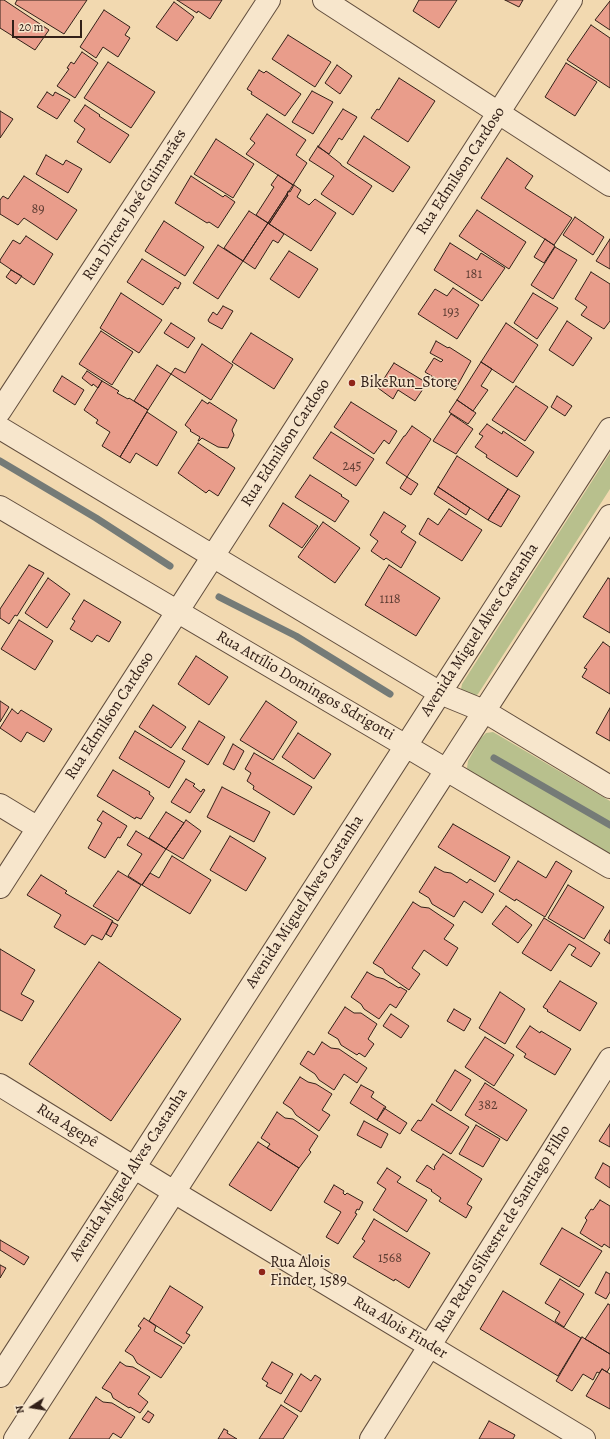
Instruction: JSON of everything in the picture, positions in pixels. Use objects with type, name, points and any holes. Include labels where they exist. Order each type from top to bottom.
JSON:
[{"type":"street","name":"Rua Dirceu José Guimarães","points":[[0,411],[269,0]]},
{"type":"street","points":[[324,0],[610,185]]},
{"type":"street","name":"Rua Edmilson Cardoso","points":[[0,887],[571,0]]},
{"type":"street","points":[[0,428],[440,693],[484,711],[610,787]]},
{"type":"street","name":"Avenida Miguel Alves Castanha","points":[[0,1376],[610,429]]},
{"type":"street","name":"Rua Attílio Domingos Sdrigotti","points":[[0,507],[610,867]]},
{"type":"street","points":[[15,1439],[610,516]]},
{"type":"street","points":[[0,805],[38,828]]},
{"type":"street","name":"Rua Pedro Silvestre de Santiago Filho","points":[[371,1439],[610,1059]]},
{"type":"street","name":"Rua Agepê","points":[[0,1085],[134,1168]]},
{"type":"street","name":"Rua Alois Finder","points":[[134,1168],[584,1439]]},
{"type":"green space","points":[[610,453],[610,489],[478,694],[473,697],[464,694],[461,689],[462,684]]},
{"type":"green space","points":[[493,732],[610,801],[610,857],[470,774],[467,768],[468,761],[481,738],[486,733]]},
{"type":"building","points":[[0,0],[4,0],[49,30],[35,50],[0,28]]},
{"type":"building","points":[[17,0],[87,0],[64,34],[15,4]]},
{"type":"building","points":[[177,0],[222,0],[210,19],[198,11],[197,13]]},
{"type":"building","points":[[419,0],[457,0],[439,28],[413,11]]},
{"type":"building","points":[[505,0],[523,0],[519,7]]},
{"type":"building","points":[[610,1],[610,30],[595,20]]},
{"type":"building","points":[[174,2],[194,17],[177,41],[156,27]]},
{"type":"building","points":[[104,10],[130,27],[125,35],[130,38],[118,57],[103,47],[96,58],[80,47]]},
{"type":"building","points":[[591,25],[610,38],[610,88],[567,60]]},
{"type":"building","points":[[288,35],[331,62],[315,87],[272,59]]},
{"type":"building","points":[[82,52],[98,63],[75,98],[57,86],[69,69],[67,68],[71,62],[74,64]]},
{"type":"building","points":[[108,62],[155,92],[131,128],[84,98]]},
{"type":"building","points":[[566,63],[597,82],[575,116],[545,97]]},
{"type":"building","points":[[337,65],[352,76],[340,94],[325,83]]},
{"type":"building","points":[[259,70],[264,73],[266,71],[301,94],[285,116],[251,94],[252,92],[247,89]]},
{"type":"building","points":[[399,78],[435,101],[408,142],[371,118],[377,109],[379,110]]},
{"type":"building","points":[[312,91],[333,102],[313,134],[292,122]]},
{"type":"building","points":[[47,92],[53,96],[55,92],[70,100],[57,119],[37,107]]},
{"type":"building","points":[[85,105],[100,115],[99,116],[129,135],[110,163],[77,142],[85,129],[74,121]]},
{"type":"building","points":[[343,109],[357,117],[342,140],[339,138],[329,154],[318,147]]},
{"type":"building","points":[[0,111],[13,119],[0,138]]},
{"type":"building","points":[[267,114],[306,140],[296,155],[307,163],[293,185],[246,154],[255,143],[250,139]]},
{"type":"building","points":[[364,136],[410,167],[393,192],[347,163]]},
{"type":"building","points":[[216,139],[254,164],[233,198],[194,174]]},
{"type":"building","points":[[318,146],[341,165],[372,186],[353,215],[321,194],[334,176],[309,160]]},
{"type":"building","points":[[46,155],[63,165],[66,160],[82,169],[68,193],[36,174]]},
{"type":"building","points":[[507,158],[533,176],[525,188],[572,218],[554,245],[481,198]]},
{"type":"building","points":[[278,175],[293,185],[268,223],[256,215],[274,187],[271,185]]},
{"type":"building","points":[[24,176],[77,210],[57,240],[24,218],[18,225],[0,214],[0,200],[3,196],[8,199]]},
{"type":"building","points":[[191,176],[223,197],[225,195],[235,202],[218,228],[209,222],[207,223],[175,203]]},
{"type":"building","points":[[294,185],[301,190],[297,197],[309,205],[315,199],[336,213],[311,251],[269,224],[288,195],[288,191],[290,192]]},
{"type":"building","points":[[287,194],[288,195],[269,224],[268,223]]},
{"type":"building","points":[[477,210],[526,242],[509,269],[459,236]]},
{"type":"building","points":[[249,211],[268,223],[243,261],[224,248]]},
{"type":"building","points":[[575,217],[604,237],[593,255],[563,235]]},
{"type":"building","points":[[164,221],[204,247],[185,276],[145,251]]},
{"type":"building","points":[[268,223],[284,234],[278,243],[273,240],[255,269],[243,261]]},
{"type":"building","points":[[26,236],[53,254],[34,285],[0,262],[13,240],[20,244]]},
{"type":"building","points":[[545,239],[555,246],[544,263],[534,257]]},
{"type":"building","points":[[610,239],[610,269],[596,261]]},
{"type":"building","points":[[450,243],[477,260],[481,253],[505,268],[482,301],[434,270]]},
{"type":"building","points":[[218,245],[243,261],[218,299],[193,283]]},
{"type":"building","points":[[555,247],[577,260],[553,299],[531,285]]},
{"type":"building","points":[[289,251],[318,269],[299,298],[270,279]]},
{"type":"building","points":[[142,259],[181,283],[178,289],[175,287],[163,305],[127,282]]},
{"type":"building","points":[[11,270],[22,276],[16,284],[6,277]]},
{"type":"building","points":[[591,272],[610,284],[610,321],[604,329],[581,315],[587,307],[575,299]]},
{"type":"building","points":[[453,288],[479,305],[457,339],[418,314],[435,289],[447,296]]},
{"type":"building","points":[[121,293],[162,320],[139,353],[100,328]]},
{"type":"building","points":[[533,293],[558,308],[537,339],[514,323]]},
{"type":"building","points":[[223,306],[233,311],[222,329],[208,320],[213,312],[217,315]]},
{"type":"building","points":[[567,321],[592,338],[573,366],[549,350]]},
{"type":"building","points":[[171,323],[195,338],[188,348],[164,333]]},
{"type":"building","points":[[506,323],[538,345],[513,383],[481,362]]},
{"type":"building","points":[[101,331],[133,352],[112,385],[79,364]]},
{"type":"building","points":[[251,333],[293,359],[274,389],[232,362]]},
{"type":"building","points":[[436,341],[448,348],[449,347],[471,361],[455,390],[425,372],[434,358],[441,362],[443,360],[430,353]]},
{"type":"building","points":[[202,344],[233,365],[211,400],[171,374],[175,368],[185,373]]},
{"type":"building","points":[[481,362],[492,369],[481,386],[488,390],[473,411],[457,400]]},
{"type":"building","points":[[394,363],[427,383],[415,401],[398,390],[393,399],[378,388]]},
{"type":"building","points":[[157,365],[171,374],[148,410],[134,401]]},
{"type":"building","points":[[87,371],[102,381],[98,388],[93,384],[92,386],[82,378]]},
{"type":"building","points":[[62,376],[84,390],[75,405],[53,391]]},
{"type":"building","points":[[102,381],[119,391],[117,393],[128,399],[129,398],[148,410],[120,457],[102,446],[110,432],[96,423],[98,420],[84,410]]},
{"type":"building","points":[[516,386],[548,407],[525,441],[492,420]]},
{"type":"building","points":[[557,396],[572,406],[565,416],[551,407]]},
{"type":"building","points":[[202,400],[208,404],[209,402],[237,420],[232,430],[234,435],[228,448],[218,447],[202,438],[198,441],[200,437],[190,431],[191,430],[185,425]]},
{"type":"building","points":[[457,400],[476,413],[468,424],[449,412]]},
{"type":"building","points":[[351,402],[397,431],[389,444],[384,440],[374,454],[334,427]]},
{"type":"building","points":[[147,412],[177,432],[157,466],[136,453],[130,463],[120,457]]},
{"type":"building","points":[[451,414],[473,429],[456,454],[433,441]]},
{"type":"building","points":[[487,424],[502,434],[503,431],[534,452],[517,477],[486,457],[487,455],[475,447],[483,436],[479,434]]},
{"type":"building","points":[[412,426],[431,439],[407,477],[386,463]]},
{"type":"building","points":[[331,432],[374,459],[356,486],[313,458]]},
{"type":"building","points":[[198,443],[235,468],[218,496],[209,490],[206,493],[178,473]]},
{"type":"building","points":[[457,456],[508,489],[488,520],[438,487]]},
{"type":"building","points":[[310,475],[349,501],[335,522],[295,497]]},
{"type":"building","points":[[407,477],[418,484],[411,495],[400,488]]},
{"type":"building","points":[[438,487],[470,508],[466,515],[434,494]]},
{"type":"building","points":[[508,489],[520,496],[501,527],[488,520]]},
{"type":"building","points":[[283,503],[318,526],[302,548],[269,526]]},
{"type":"building","points":[[449,509],[482,530],[462,561],[419,534],[428,518],[438,525]]},
{"type":"building","points":[[384,512],[406,526],[401,532],[416,542],[401,568],[386,558],[384,560],[371,551],[378,541],[370,535]]},
{"type":"building","points":[[323,522],[360,548],[335,583],[298,557]]},
{"type":"building","points":[[29,565],[44,573],[17,616],[15,615],[9,624],[0,618],[0,609]]},
{"type":"building","points":[[389,565],[440,598],[416,636],[365,605]]},
{"type":"building","points":[[48,578],[70,594],[47,628],[25,613]]},
{"type":"building","points":[[608,578],[610,579],[610,633],[583,617]]},
{"type":"building","points":[[84,600],[121,622],[109,642],[97,635],[92,642],[70,629],[75,621],[72,619]]},
{"type":"building","points":[[19,620],[53,641],[35,670],[1,649]]},
{"type":"building","points":[[603,642],[610,647],[610,694],[582,677],[587,669],[584,668]]},
{"type":"building","points":[[196,656],[228,677],[209,705],[178,684]]},
{"type":"building","points":[[0,701],[9,707],[0,722]]},
{"type":"building","points":[[266,701],[297,722],[273,760],[240,740]]},
{"type":"building","points":[[153,705],[186,727],[171,748],[139,727]]},
{"type":"building","points":[[610,708],[610,741],[596,733]]},
{"type":"building","points":[[12,709],[18,714],[21,710],[52,729],[44,742],[27,732],[21,742],[0,728]]},
{"type":"building","points":[[199,721],[225,737],[208,765],[182,749]]},
{"type":"building","points":[[135,731],[185,761],[169,788],[119,758]]},
{"type":"building","points":[[298,733],[331,754],[314,779],[282,757]]},
{"type":"building","points":[[233,744],[244,751],[234,770],[223,764]]},
{"type":"building","points":[[254,753],[312,787],[294,815],[253,789],[254,786],[247,781],[251,773],[245,769]]},
{"type":"building","points":[[113,770],[150,792],[149,794],[154,798],[141,819],[136,817],[135,819],[97,796]]},
{"type":"building","points":[[186,779],[195,784],[193,786],[201,792],[203,789],[205,790],[190,813],[171,802]]},
{"type":"building","points":[[222,787],[270,812],[254,842],[207,817]]},
{"type":"building","points":[[103,811],[127,826],[105,858],[88,848],[102,823],[97,820]]},
{"type":"building","points":[[166,812],[184,823],[166,849],[149,838]]},
{"type":"building","points":[[186,820],[201,831],[183,859],[166,849]]},
{"type":"building","points":[[453,824],[510,857],[495,882],[438,847]]},
{"type":"building","points":[[136,831],[166,849],[142,885],[128,876],[142,854],[127,845]]},
{"type":"building","points":[[230,836],[266,858],[246,891],[210,870]]},
{"type":"building","points":[[172,856],[211,880],[190,914],[142,885],[150,873],[159,878]]},
{"type":"building","points":[[518,861],[546,878],[556,861],[572,871],[545,917],[516,899],[515,901],[499,891]]},
{"type":"building","points":[[435,867],[444,872],[451,873],[467,883],[470,879],[494,894],[482,913],[464,901],[454,917],[432,904],[429,898],[419,892]]},
{"type":"building","points":[[118,871],[141,885],[118,921],[93,906]]},
{"type":"building","points":[[41,875],[67,891],[65,893],[113,921],[102,940],[92,935],[85,945],[54,927],[61,915],[27,895]]},
{"type":"building","points":[[568,885],[604,907],[584,939],[548,918]]},
{"type":"building","points":[[413,902],[421,907],[429,908],[454,925],[444,939],[458,948],[447,966],[424,950],[412,968],[420,974],[409,990],[385,973],[383,969],[373,963]]},
{"type":"building","points":[[506,906],[532,925],[518,943],[492,924]]},
{"type":"building","points":[[544,918],[600,953],[591,967],[571,955],[576,948],[569,944],[551,971],[522,953]]},
{"type":"building","points":[[112,922],[118,925],[111,937],[106,934]]},
{"type":"building","points":[[610,930],[610,944],[604,940]]},
{"type":"building","points":[[0,949],[35,970],[21,994],[34,1001],[22,1021],[0,1010]]},
{"type":"building","points":[[99,962],[181,1019],[111,1121],[29,1064]]},
{"type":"building","points":[[367,972],[407,991],[396,1008],[390,1004],[379,1019],[364,1009],[361,1004],[351,997]]},
{"type":"building","points":[[560,981],[597,1003],[580,1031],[543,1007]]},
{"type":"building","points":[[500,992],[525,1009],[505,1044],[479,1028]]},
{"type":"building","points":[[345,1007],[354,1013],[361,1013],[377,1024],[368,1039],[374,1044],[365,1057],[359,1053],[357,1055],[341,1045],[338,1039],[328,1033]]},
{"type":"building","points":[[454,1009],[471,1019],[464,1031],[447,1021]]},
{"type":"building","points":[[391,1014],[409,1026],[401,1038],[383,1026]]},
{"type":"building","points":[[530,1026],[540,1033],[541,1031],[571,1049],[555,1075],[524,1057],[526,1054],[516,1047]]},
{"type":"building","points":[[485,1037],[514,1055],[494,1086],[465,1067]]},
{"type":"building","points":[[322,1042],[331,1048],[339,1049],[367,1068],[357,1083],[344,1074],[334,1090],[300,1064],[308,1051],[314,1055]]},
{"type":"building","points":[[455,1070],[471,1080],[451,1111],[436,1101]]},
{"type":"building","points":[[300,1077],[308,1082],[316,1084],[332,1094],[322,1110],[330,1115],[319,1131],[296,1115],[292,1109],[283,1103]]},
{"type":"building","points":[[485,1083],[527,1110],[507,1141],[465,1115]]},
{"type":"building","points":[[361,1085],[374,1092],[371,1097],[386,1107],[377,1120],[350,1103]]},
{"type":"building","points":[[432,1104],[469,1127],[451,1154],[411,1130],[418,1120],[421,1121]]},
{"type":"building","points":[[384,1108],[407,1123],[400,1134],[377,1120]]},
{"type":"building","points":[[277,1112],[285,1118],[293,1119],[318,1136],[309,1150],[311,1152],[299,1168],[267,1148],[270,1144],[261,1138]]},
{"type":"building","points":[[364,1121],[388,1134],[381,1148],[357,1135]]},
{"type":"building","points":[[610,1124],[610,1147],[599,1141]]},
{"type":"building","points":[[476,1125],[500,1139],[483,1167],[459,1154]]},
{"type":"building","points":[[258,1142],[299,1168],[271,1211],[229,1185]]},
{"type":"building","points":[[443,1154],[482,1179],[467,1204],[472,1207],[466,1218],[439,1201],[441,1198],[431,1191],[432,1190],[416,1181],[427,1165],[434,1170],[434,1167]]},
{"type":"building","points":[[603,1163],[610,1167],[610,1188],[595,1178]]},
{"type":"building","points":[[387,1168],[401,1177],[397,1182],[427,1200],[407,1232],[373,1210],[386,1189],[377,1183]]},
{"type":"building","points":[[334,1185],[344,1191],[343,1193],[345,1195],[347,1193],[363,1202],[359,1210],[357,1209],[355,1213],[357,1214],[338,1244],[326,1237],[341,1212],[324,1202]]},
{"type":"building","points":[[600,1200],[610,1206],[610,1248],[604,1244],[602,1247],[580,1233],[587,1220],[585,1218]]},
{"type":"building","points":[[374,1219],[430,1253],[409,1288],[353,1257],[365,1241],[362,1239]]},
{"type":"building","points":[[562,1228],[602,1251],[579,1287],[540,1264]]},
{"type":"building","points":[[0,1240],[29,1257],[24,1265],[0,1250]]},
{"type":"building","points":[[0,1265],[6,1268],[0,1278]]},
{"type":"building","points":[[606,1272],[610,1274],[610,1292],[606,1299],[595,1293]]},
{"type":"building","points":[[560,1279],[584,1294],[564,1327],[555,1321],[560,1312],[545,1303]]},
{"type":"building","points":[[170,1286],[203,1307],[186,1333],[190,1335],[184,1344],[149,1321]]},
{"type":"building","points":[[503,1291],[581,1338],[558,1376],[480,1329]]},
{"type":"building","points":[[608,1304],[610,1305],[610,1354],[585,1339]]},
{"type":"building","points":[[144,1318],[156,1326],[154,1331],[182,1347],[161,1378],[137,1363],[133,1356],[125,1351],[141,1328],[138,1326]]},
{"type":"building","points":[[582,1337],[610,1354],[610,1367],[607,1372],[602,1369],[599,1373],[597,1372],[593,1380],[583,1374],[572,1391],[556,1381]]},
{"type":"building","points":[[120,1362],[126,1366],[133,1367],[150,1377],[138,1394],[148,1402],[140,1413],[113,1398],[111,1393],[102,1388]]},
{"type":"building","points":[[272,1362],[293,1374],[281,1394],[266,1386],[268,1383],[262,1379]]},
{"type":"building","points":[[602,1369],[610,1374],[610,1409],[586,1396]]},
{"type":"building","points":[[301,1374],[311,1381],[315,1375],[321,1379],[301,1412],[284,1402]]},
{"type":"building","points":[[96,1397],[103,1402],[112,1403],[135,1417],[121,1438],[113,1433],[109,1439],[69,1439]]},
{"type":"building","points":[[281,1405],[298,1416],[283,1439],[259,1439]]},
{"type":"building","points":[[148,1411],[154,1415],[149,1423],[142,1419]]},
{"type":"building","points":[[489,1421],[515,1435],[513,1439],[479,1439]]},
{"type":"building","points":[[224,1429],[228,1431],[227,1433],[237,1439],[218,1439]]},
{"type":"waterway","points":[[0,461],[96,518],[170,566]]},
{"type":"waterway","points":[[219,597],[296,636],[390,694]]},
{"type":"waterway","points":[[494,758],[610,825]]},
{"type":"place","name":"BikeRun_Store","points":[[352,383]]},
{"type":"place","name":"Rua Alois Finder, 1589","points":[[262,1272]]}]
